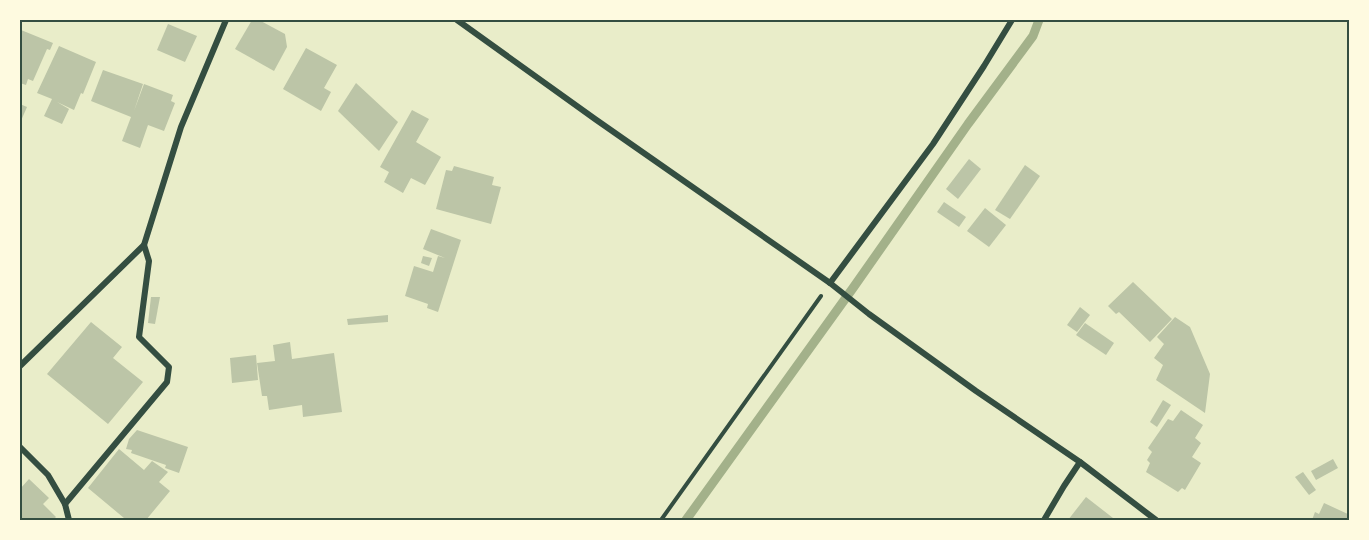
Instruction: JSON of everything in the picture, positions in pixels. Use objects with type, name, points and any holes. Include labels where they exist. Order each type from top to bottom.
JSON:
[{"type":"street","points":[[20,366],[144,245],[181,128],[226,20]]},
{"type":"street","points":[[457,20],[830,284],[957,377],[1080,462],[1156,520]]},
{"type":"street","points":[[830,284],[933,144],[1012,20]]},
{"type":"street","points":[[65,504],[167,382],[169,367],[139,337],[149,261],[144,245]]},
{"type":"street","points":[[20,447],[48,475],[65,504],[69,520]]},
{"type":"street","points":[[1044,520],[1080,462]]},
{"type":"path","points":[[661,520],[830,284]]},
{"type":"building","points":[[252,20],[259,20],[285,34],[287,47],[274,71],[235,49]]},
{"type":"building","points":[[168,24],[197,36],[185,62],[157,50]]},
{"type":"building","points":[[21,30],[53,43],[50,50],[47,49],[33,81],[28,79],[26,85],[20,83]]},
{"type":"building","points":[[59,46],[96,62],[74,110],[57,102],[69,109],[62,124],[44,116],[52,99],[37,93]]},
{"type":"building","points":[[306,48],[337,65],[324,88],[331,92],[321,111],[283,89]]},
{"type":"building","points":[[103,70],[143,84],[134,111],[144,84],[173,95],[171,101],[175,103],[164,131],[148,125],[140,148],[122,141],[131,117],[91,101]]},
{"type":"building","points":[[356,83],[398,122],[379,151],[338,111]]},
{"type":"building","points":[[20,104],[27,107],[20,123]]},
{"type":"building","points":[[412,110],[429,119],[416,142],[441,157],[425,185],[411,178],[403,193],[384,182],[389,172],[380,167]]},
{"type":"building","points":[[969,159],[981,169],[958,199],[946,189]]},
{"type":"building","points":[[1025,165],[1040,176],[1010,219],[995,210]]},
{"type":"building","points":[[454,166],[494,177],[492,185],[501,187],[491,224],[436,209],[446,170],[452,171]]},
{"type":"building","points":[[944,202],[966,217],[959,227],[937,212]]},
{"type":"building","points":[[985,208],[1006,225],[989,247],[967,231]]},
{"type":"building","points":[[431,229],[461,240],[438,312],[427,308],[428,304],[405,296],[414,266],[433,272],[438,256],[445,258],[423,249]]},
{"type":"building","points":[[423,256],[432,258],[429,266],[421,263]]},
{"type":"building","points":[[1133,282],[1172,319],[1150,342],[1119,312],[1116,314],[1108,306]]},
{"type":"building","points":[[151,297],[160,297],[155,324],[148,323]]},
{"type":"building","points":[[1080,307],[1090,315],[1077,332],[1067,325]]},
{"type":"building","points":[[388,315],[388,322],[348,325],[347,319]]},
{"type":"building","points":[[1175,317],[1190,327],[1210,374],[1205,413],[1156,380],[1163,365],[1154,358],[1164,344],[1157,337]]},
{"type":"building","points":[[91,322],[122,347],[113,358],[143,382],[108,424],[47,374]]},
{"type":"building","points":[[1085,323],[1114,343],[1106,355],[1076,335]]},
{"type":"building","points":[[290,342],[292,359],[334,353],[342,412],[303,417],[302,405],[269,410],[267,396],[262,396],[257,363],[275,361],[273,345]]},
{"type":"building","points":[[256,355],[258,380],[232,383],[230,358]]},
{"type":"building","points":[[1163,400],[1171,405],[1157,427],[1150,422]]},
{"type":"building","points":[[1181,410],[1203,425],[1195,438],[1201,443],[1192,457],[1201,463],[1185,490],[1182,488],[1178,492],[1146,472],[1150,463],[1147,460],[1152,452],[1148,448],[1168,419],[1173,421]]},
{"type":"building","points":[[137,430],[188,447],[179,473],[165,468],[166,465],[131,453],[132,450],[126,449],[129,439]]},
{"type":"building","points":[[119,449],[144,470],[152,461],[168,472],[159,482],[170,491],[146,520],[122,520],[124,518],[88,488]]},
{"type":"building","points":[[1333,459],[1338,468],[1316,480],[1311,471]]},
{"type":"building","points":[[1303,472],[1316,490],[1309,495],[1295,477]]},
{"type":"building","points":[[29,479],[49,498],[43,504],[56,517],[53,520],[20,520],[20,489]]},
{"type":"building","points":[[1086,497],[1113,518],[1112,520],[1068,520]]},
{"type":"building","points":[[1324,503],[1350,515],[1350,520],[1312,520],[1315,512],[1319,514]]},
{"type":"waterway","points":[[686,520],[1033,36],[1039,20]]}]
